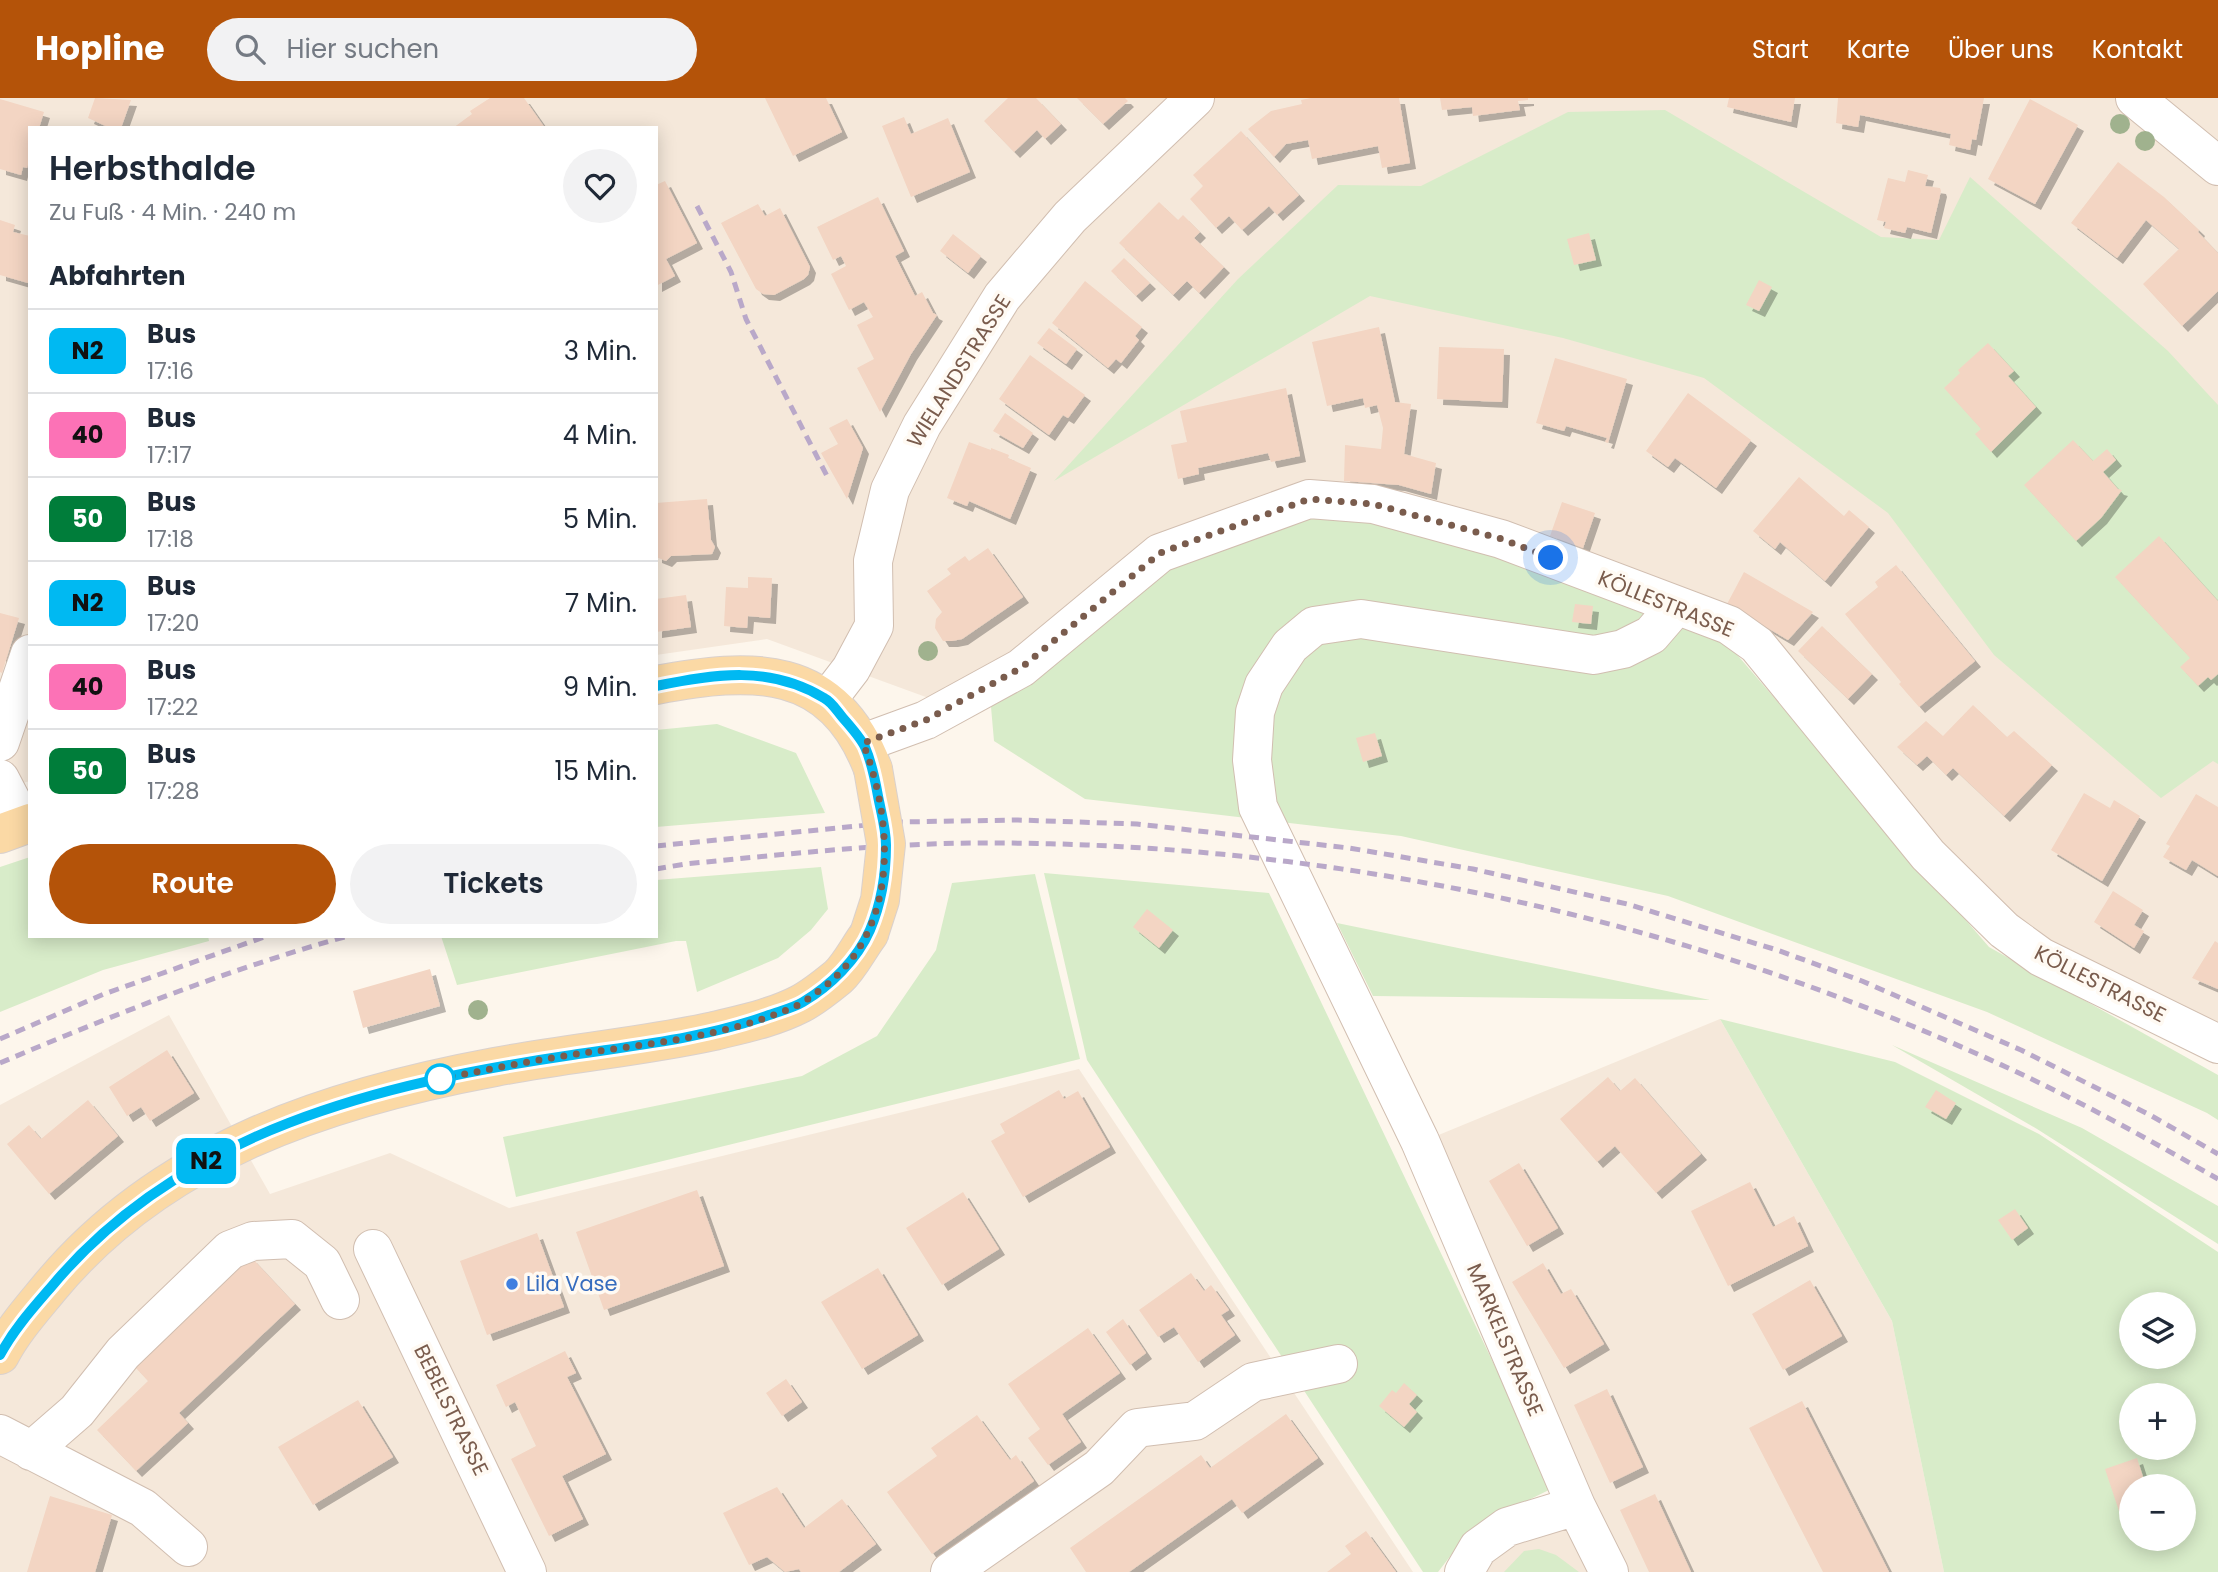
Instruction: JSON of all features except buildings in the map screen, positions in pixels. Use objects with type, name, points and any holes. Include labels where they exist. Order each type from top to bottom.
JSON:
[{"type":"main road","points":[[3,1341],[73,1260],[120,1217],[168,1181],[251,1138],[317,1111],[417,1084],[495,1067],[672,1040],[749,1023],[800,1004],[840,975],[869,934],[880,900],[886,844],[868,756],[828,699],[793,683],[758,674],[703,677],[658,685]]},
{"type":"street","name":"WIELANDSTRASSE","points":[[828,699],[850,669],[874,626],[873,561],[890,490],[922,425],[1002,297],[1070,218],[1195,98]]},
{"type":"street","points":[[2135,98],[2218,166]]},
{"type":"street","name":"KÖLLESTRASSE","points":[[868,756],[926,720],[1021,668],[1160,553],[1309,499],[1373,504],[1502,539],[1729,625],[1757,645],[1928,855],[2004,930],[2041,957],[2218,1044]]},
{"type":"street","name":"MARKELSTRASSE","points":[[1609,1572],[1576,1506],[1404,1107],[1258,807],[1252,760],[1255,712],[1264,685],[1290,646],[1314,626],[1361,619],[1594,654],[1623,649],[1651,635],[1676,606]]},
{"type":"street","points":[[0,743],[28,660]]},
{"type":"street","points":[[0,779],[18,827]]},
{"type":"street","points":[[15,1442],[77,1411],[123,1353],[230,1250],[253,1241],[292,1239],[322,1263],[340,1300]]},
{"type":"street","name":"BEBELSTRASSE","points":[[373,1249],[527,1572]]},
{"type":"street","points":[[950,1572],[1099,1468],[1137,1428],[1195,1421],[1253,1382],[1338,1364]]},
{"type":"street","points":[[15,1442],[143,1507],[188,1547]]},
{"type":"street","points":[[1464,1572],[1478,1548],[1507,1527],[1576,1506]]},
{"type":"shaded area","points":[[0,98],[2218,98],[2218,1040],[2007,925],[1765,645],[1012,663],[934,700],[767,639],[658,655],[658,126],[28,126],[28,782],[0,789]]},
{"type":"shaded area","points":[[169,1015],[270,1194],[390,1153],[509,1208],[1079,1069],[1413,1572],[0,1572],[0,1105]]},
{"type":"shaded area","points":[[1720,1019],[1892,1321],[1944,1572],[1454,1572],[1582,1496],[1424,1141]]},
{"type":"green space","points":[[1665,110],[1881,237],[1939,240],[1970,177],[2168,351],[2218,405],[2218,764],[2213,761],[2161,798],[1994,655],[1888,513],[1704,378],[1563,338],[1370,296],[1054,481],[1238,279],[1338,185],[1421,186],[1568,112]]},
{"type":"green space","points":[[1313,507],[1381,517],[1721,636],[1989,947],[2218,1075],[2218,1120],[1987,1012],[1668,896],[1401,836],[1085,799],[994,741],[991,707],[1160,564]]},
{"type":"green space","points":[[717,724],[796,753],[825,813],[658,827],[658,730]]},
{"type":"green space","points":[[28,858],[28,938],[208,938],[209,941],[103,970],[0,1012],[0,867]]},
{"type":"green space","points":[[821,867],[828,909],[811,930],[778,958],[697,992],[686,941],[457,985],[442,938],[658,938],[658,880]]},
{"type":"green space","points":[[1044,873],[1269,893],[1553,1488],[1472,1528],[1438,1572],[1423,1572],[1087,1060]]},
{"type":"green space","points":[[1035,874],[1080,1059],[516,1197],[503,1137],[802,1076],[877,1036],[936,950],[952,883]]},
{"type":"green space","points":[[1337,923],[1710,1000],[1373,996]]},
{"type":"green space","points":[[1720,1019],[1895,1062],[2039,1134],[2218,1252],[2218,1572],[1944,1572],[1892,1321]]},
{"type":"green space","points":[[1892,1045],[2082,1128],[2218,1206],[2218,1244],[2037,1129]]},
{"type":"green space","points":[[1539,1549],[1556,1555],[1579,1572],[1504,1572],[1524,1551]]},
{"type":"railway","points":[[697,206],[731,272],[746,319],[827,476]]},
{"type":"railway","points":[[658,846],[898,822],[1018,820],[1137,824],[1349,848],[1473,869],[1627,904],[1777,950],[1862,981],[2021,1050],[2150,1115],[2218,1154]]},
{"type":"railway","points":[[658,869],[919,844],[997,843],[1127,847],[1257,858],[1385,876],[1513,901],[1639,932],[1764,971],[1886,1015],[2060,1093],[2218,1179]]},
{"type":"railway","points":[[0,1039],[104,994],[261,938]]},
{"type":"railway","points":[[0,1063],[172,994],[341,938]]},
{"type":"bus line","name":"N2","points":[[0,1355],[10,1336],[73,1260],[120,1217],[168,1181],[251,1138],[317,1111],[417,1084],[495,1067],[672,1040],[749,1023],[800,1004],[840,975],[869,934],[880,900],[886,844],[873,769],[863,743],[828,699],[793,683],[758,674],[703,677],[658,686]]},
{"type":"place","name":"Lila Vase","points":[[512,1284]]},
{"type":"route","points":[[440,1079],[495,1067],[672,1040],[749,1023],[800,1004],[820,990],[840,975],[869,934],[880,900],[886,844],[873,769],[863,743],[926,720],[1021,668],[1160,553],[1309,499],[1373,504],[1502,539],[1551,558]]}]
